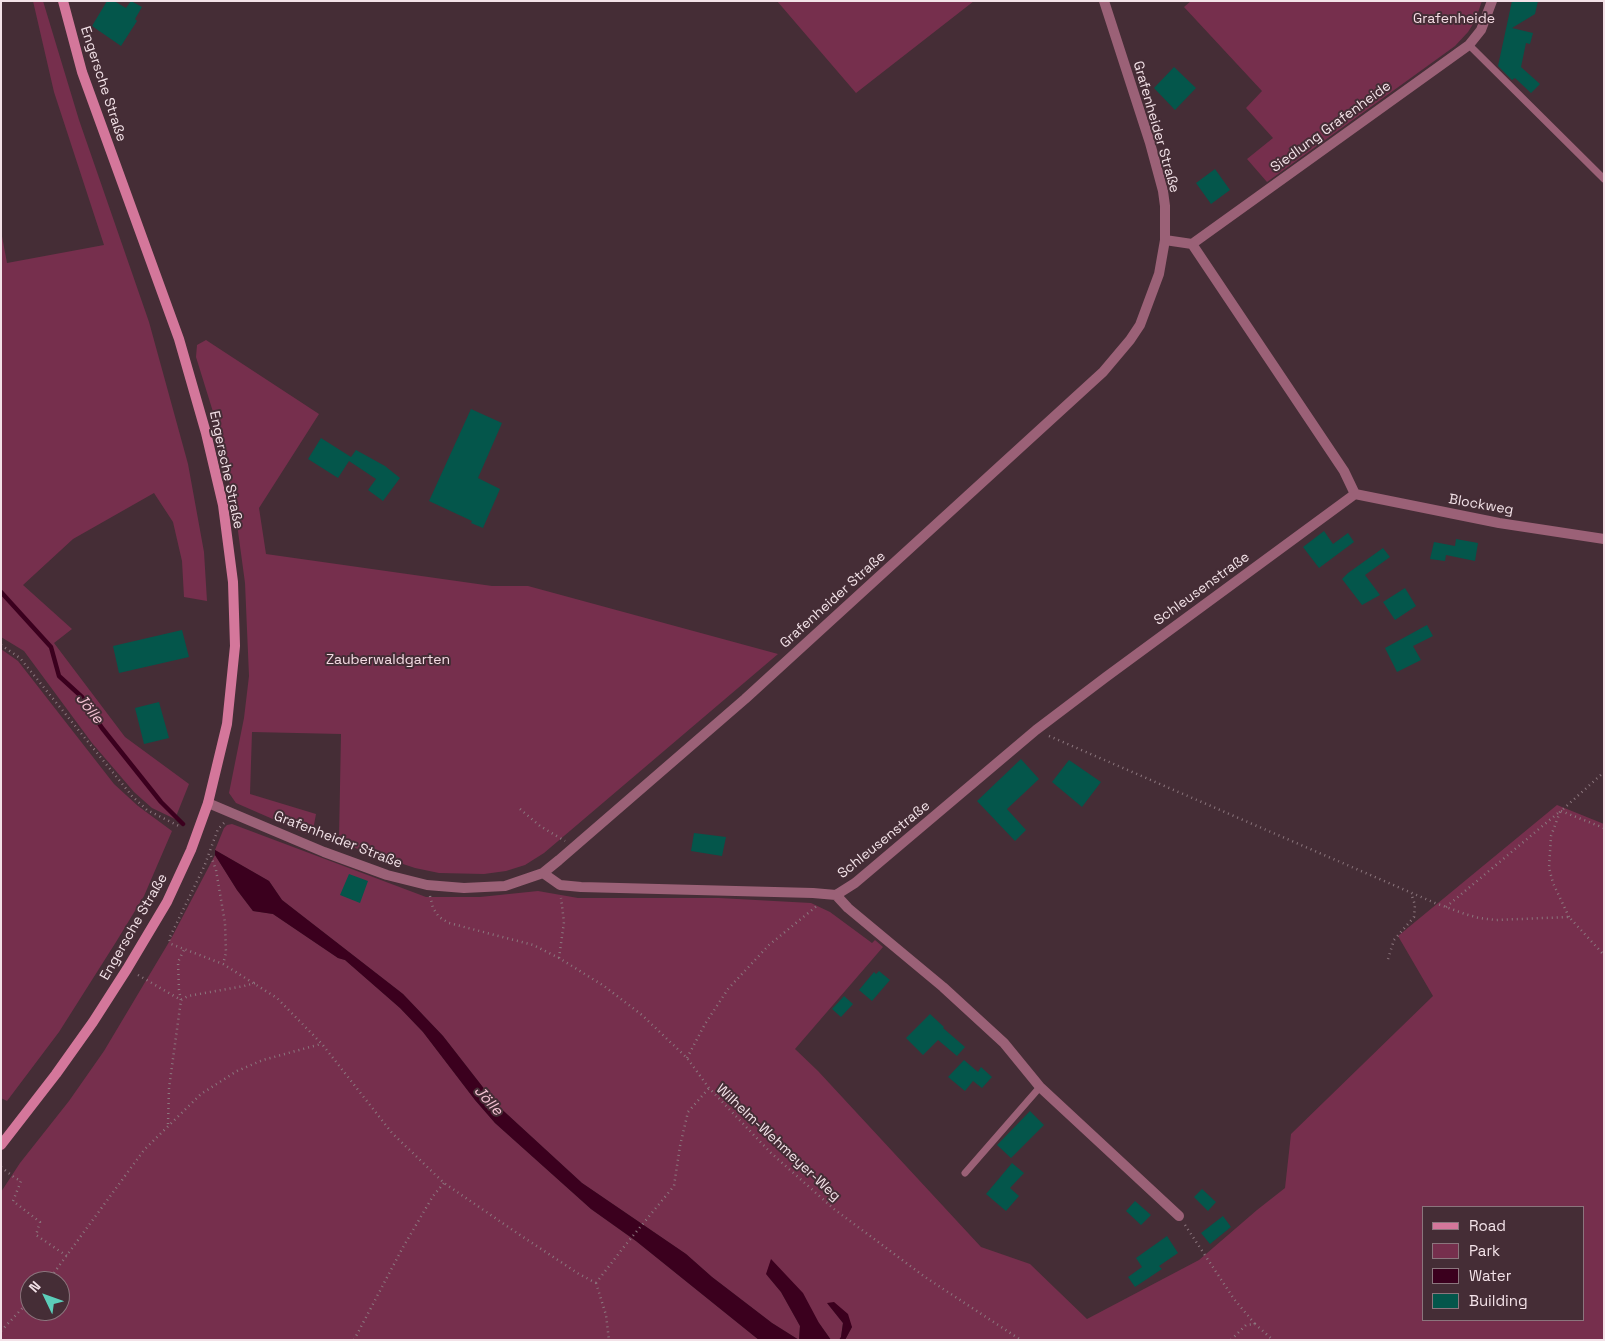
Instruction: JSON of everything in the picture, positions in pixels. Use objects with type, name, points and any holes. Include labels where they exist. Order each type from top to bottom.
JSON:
[{"type":"main road","name":"Engersche Straße","points":[[1,1145],[66,1059],[127,969],[167,902],[191,850],[208,803],[227,724],[235,646],[233,582],[223,505],[206,433],[179,339],[82,72],[63,1]]},
{"type":"street","name":"Grafenheider Straße","points":[[208,803],[357,865],[387,875],[427,885],[464,888],[505,886],[542,872],[575,846],[752,692],[1103,372],[1140,325],[1159,274],[1165,240],[1164,206],[1159,176],[1104,1]]},
{"type":"street","name":"Siedlung Grafenheide","points":[[1192,244],[1469,45],[1481,30],[1492,1]]},
{"type":"street","points":[[1165,240],[1192,244],[1344,471],[1355,494]]},
{"type":"street","name":"Blockweg","points":[[1355,494],[1499,523],[1604,539]]},
{"type":"street","name":"Schleusenstraße","points":[[542,872],[560,884],[581,887],[836,894],[855,883],[1036,730],[1355,494]]},
{"type":"street","name":"Schleusenstraße","points":[[836,894],[848,908],[943,987],[1004,1043],[1040,1087],[1179,1216]]},
{"type":"lane","points":[[1469,45],[1604,179]]},
{"type":"lane","points":[[965,1173],[1040,1087]]},
{"type":"path","points":[[1,645],[20,658],[132,796],[147,810],[181,827]]},
{"type":"path","points":[[1036,730],[1446,907],[1479,918],[1496,920],[1570,918]]},
{"type":"path","points":[[1446,907],[1604,772]]},
{"type":"path","points":[[520,810],[552,835],[575,846]]},
{"type":"path","points":[[1560,811],[1604,828]]},
{"type":"path","points":[[1560,811],[1551,836],[1550,868],[1554,883],[1570,918],[1604,955]]},
{"type":"path","points":[[242,818],[227,820],[218,829],[204,867],[169,939],[171,944],[223,964],[255,983],[283,1004],[322,1044],[392,1132],[444,1183],[520,1236],[596,1283],[606,1315],[609,1340]]},
{"type":"path","points":[[211,856],[216,870],[226,923],[226,953],[223,964]]},
{"type":"path","points":[[559,958],[564,922],[560,884]]},
{"type":"path","points":[[427,885],[433,908],[439,917],[448,923],[533,945],[559,958],[604,986],[642,1015],[686,1058],[709,1088]]},
{"type":"path","points":[[1388,959],[1394,940],[1414,917],[1415,905],[1410,892]]},
{"type":"path","points":[[686,1058],[723,996],[751,963],[769,945],[814,908],[836,894]]},
{"type":"path","points":[[168,1126],[169,1088],[182,1000],[179,990],[178,962],[184,950]]},
{"type":"path","points":[[127,969],[182,1000]]},
{"type":"path","points":[[182,1000],[188,996],[255,983]]},
{"type":"path","points":[[56,1271],[144,1150],[201,1094],[238,1071],[263,1060],[322,1044]]},
{"type":"path","name":"Wilhelm-Wehmeyer-Weg","points":[[596,1283],[674,1186],[680,1146],[688,1112],[709,1088],[772,1153],[834,1209],[925,1277],[1021,1340]]},
{"type":"path","points":[[1,1167],[14,1178],[21,1181],[13,1202],[40,1222],[36,1235],[68,1256]]},
{"type":"path","points":[[354,1340],[402,1250],[433,1196],[444,1183]]},
{"type":"path","points":[[1179,1216],[1234,1299],[1255,1324],[1273,1340]]},
{"type":"path","points":[[1,1331],[20,1311]]},
{"type":"path","points":[[1231,1340],[1246,1325],[1255,1324]]},
{"type":"green space","points":[[33,1],[43,1],[79,120],[149,322],[188,464],[204,552],[207,601],[184,597],[182,561],[173,522],[154,493],[73,539],[23,585],[72,629],[54,643],[125,737],[189,784],[175,819],[152,808],[134,792],[92,743],[24,651],[1,637],[1,231],[7,263],[104,245],[54,92]]},
{"type":"green space","points":[[777,1],[974,1],[856,93]]},
{"type":"green space","name":"Grafenheide","points":[[1191,1],[1482,1],[1475,21],[1455,46],[1267,182],[1247,159],[1273,138],[1246,108],[1262,91],[1184,7]]},
{"type":"green space","name":"Zauberwaldgarten","points":[[206,340],[319,414],[259,508],[266,554],[492,586],[528,586],[778,654],[544,853],[525,865],[506,871],[484,874],[439,873],[415,868],[343,844],[339,839],[341,734],[252,732],[250,794],[316,814],[311,833],[307,834],[236,803],[229,793],[244,718],[249,676],[245,583],[235,509],[218,428],[196,357],[197,345]]},
{"type":"green space","points":[[1,649],[18,661],[114,784],[138,806],[172,831],[144,896],[116,942],[59,1032],[7,1101],[1,1098]]},
{"type":"green space","points":[[1557,805],[1604,824],[1604,1340],[845,1340],[852,1327],[827,1303],[843,1323],[839,1340],[831,1340],[819,1323],[766,1274],[781,1292],[800,1326],[799,1340],[772,1323],[712,1277],[686,1254],[582,1183],[496,1104],[443,1036],[403,994],[282,900],[269,881],[215,850],[224,828],[232,824],[426,897],[480,897],[538,891],[578,898],[719,898],[811,903],[830,912],[872,943],[875,940],[883,947],[795,1049],[818,1071],[981,1247],[1030,1264],[1087,1319],[1199,1260],[1285,1188],[1291,1134],[1433,996],[1398,936]]},
{"type":"green space","points":[[215,855],[253,911],[273,914],[338,958],[345,960],[400,1008],[423,1032],[495,1123],[591,1209],[636,1241],[759,1340],[1,1340],[1,1192],[20,1163],[69,1101],[104,1051],[172,937]]},
{"type":"water","points":[[215,850],[269,881],[282,900],[403,994],[443,1036],[496,1104],[582,1183],[686,1254],[712,1277],[772,1323],[799,1340],[759,1340],[636,1241],[591,1209],[495,1123],[423,1032],[400,1008],[345,960],[338,958],[273,914],[253,911],[215,855]]},
{"type":"water","points":[[771,1259],[803,1293],[819,1323],[831,1340],[799,1340],[800,1326],[781,1292],[766,1274]]},
{"type":"water","points":[[834,1302],[848,1314],[852,1327],[845,1340],[839,1340],[843,1323],[827,1303]]},
{"type":"building","points":[[107,1],[114,1],[126,8],[131,1],[142,7],[135,19],[137,21],[121,46],[92,26]]},
{"type":"building","points":[[1512,1],[1538,1],[1535,14],[1512,28],[1533,33],[1530,44],[1526,43],[1521,67],[1540,84],[1531,93],[1515,78],[1512,80],[1498,66]]},
{"type":"building","points":[[1174,67],[1196,88],[1175,110],[1154,88]]},
{"type":"building","points":[[1215,169],[1230,190],[1211,204],[1196,183]]},
{"type":"building","points":[[471,409],[502,423],[478,478],[500,489],[483,528],[429,501]]},
{"type":"building","points":[[321,438],[351,457],[356,450],[385,466],[400,478],[383,501],[368,490],[376,479],[349,461],[338,478],[308,459]]},
{"type":"building","points":[[1324,531],[1333,544],[1348,533],[1354,542],[1319,568],[1303,547]]},
{"type":"building","points":[[1456,539],[1478,543],[1475,561],[1446,555],[1445,561],[1430,559],[1434,542],[1455,546]]},
{"type":"building","points":[[1383,548],[1390,557],[1365,575],[1380,595],[1362,605],[1342,579]]},
{"type":"building","points":[[1405,588],[1416,606],[1395,620],[1383,602]]},
{"type":"building","points":[[1427,625],[1433,636],[1413,646],[1421,660],[1397,672],[1385,648]]},
{"type":"building","points":[[182,630],[189,657],[119,673],[113,646]]},
{"type":"building","points":[[159,702],[169,738],[144,744],[135,708]]},
{"type":"building","points":[[1021,759],[1039,779],[1007,809],[1026,830],[1015,841],[977,801]]},
{"type":"building","points":[[1069,760],[1101,782],[1082,807],[1052,782]]},
{"type":"building","points":[[694,833],[726,837],[722,856],[691,851]]},
{"type":"building","points":[[349,874],[368,881],[360,903],[340,895]]},
{"type":"building","points":[[879,971],[890,980],[872,1001],[859,990],[874,972],[876,974]]},
{"type":"building","points":[[844,996],[853,1004],[841,1017],[832,1009]]},
{"type":"building","points":[[930,1014],[965,1047],[957,1056],[938,1040],[923,1055],[906,1038]]},
{"type":"building","points":[[964,1060],[978,1072],[981,1067],[992,1077],[982,1088],[973,1081],[965,1091],[948,1077]]},
{"type":"building","points":[[1030,1111],[1044,1125],[1011,1158],[997,1145]]},
{"type":"building","points":[[1012,1163],[1024,1173],[1010,1188],[1019,1196],[1006,1211],[986,1194]]},
{"type":"building","points":[[1202,1189],[1216,1202],[1208,1211],[1194,1197]]},
{"type":"building","points":[[1135,1201],[1151,1215],[1141,1225],[1126,1211]]},
{"type":"building","points":[[1223,1216],[1231,1227],[1210,1244],[1201,1233]]},
{"type":"building","points":[[1167,1236],[1178,1253],[1159,1266],[1162,1269],[1135,1287],[1128,1277],[1142,1267],[1136,1258]]},
{"type":"waterway","name":"Jölle","points":[[1,592],[51,647],[59,676],[82,697],[102,728],[161,802],[183,824]]}]
